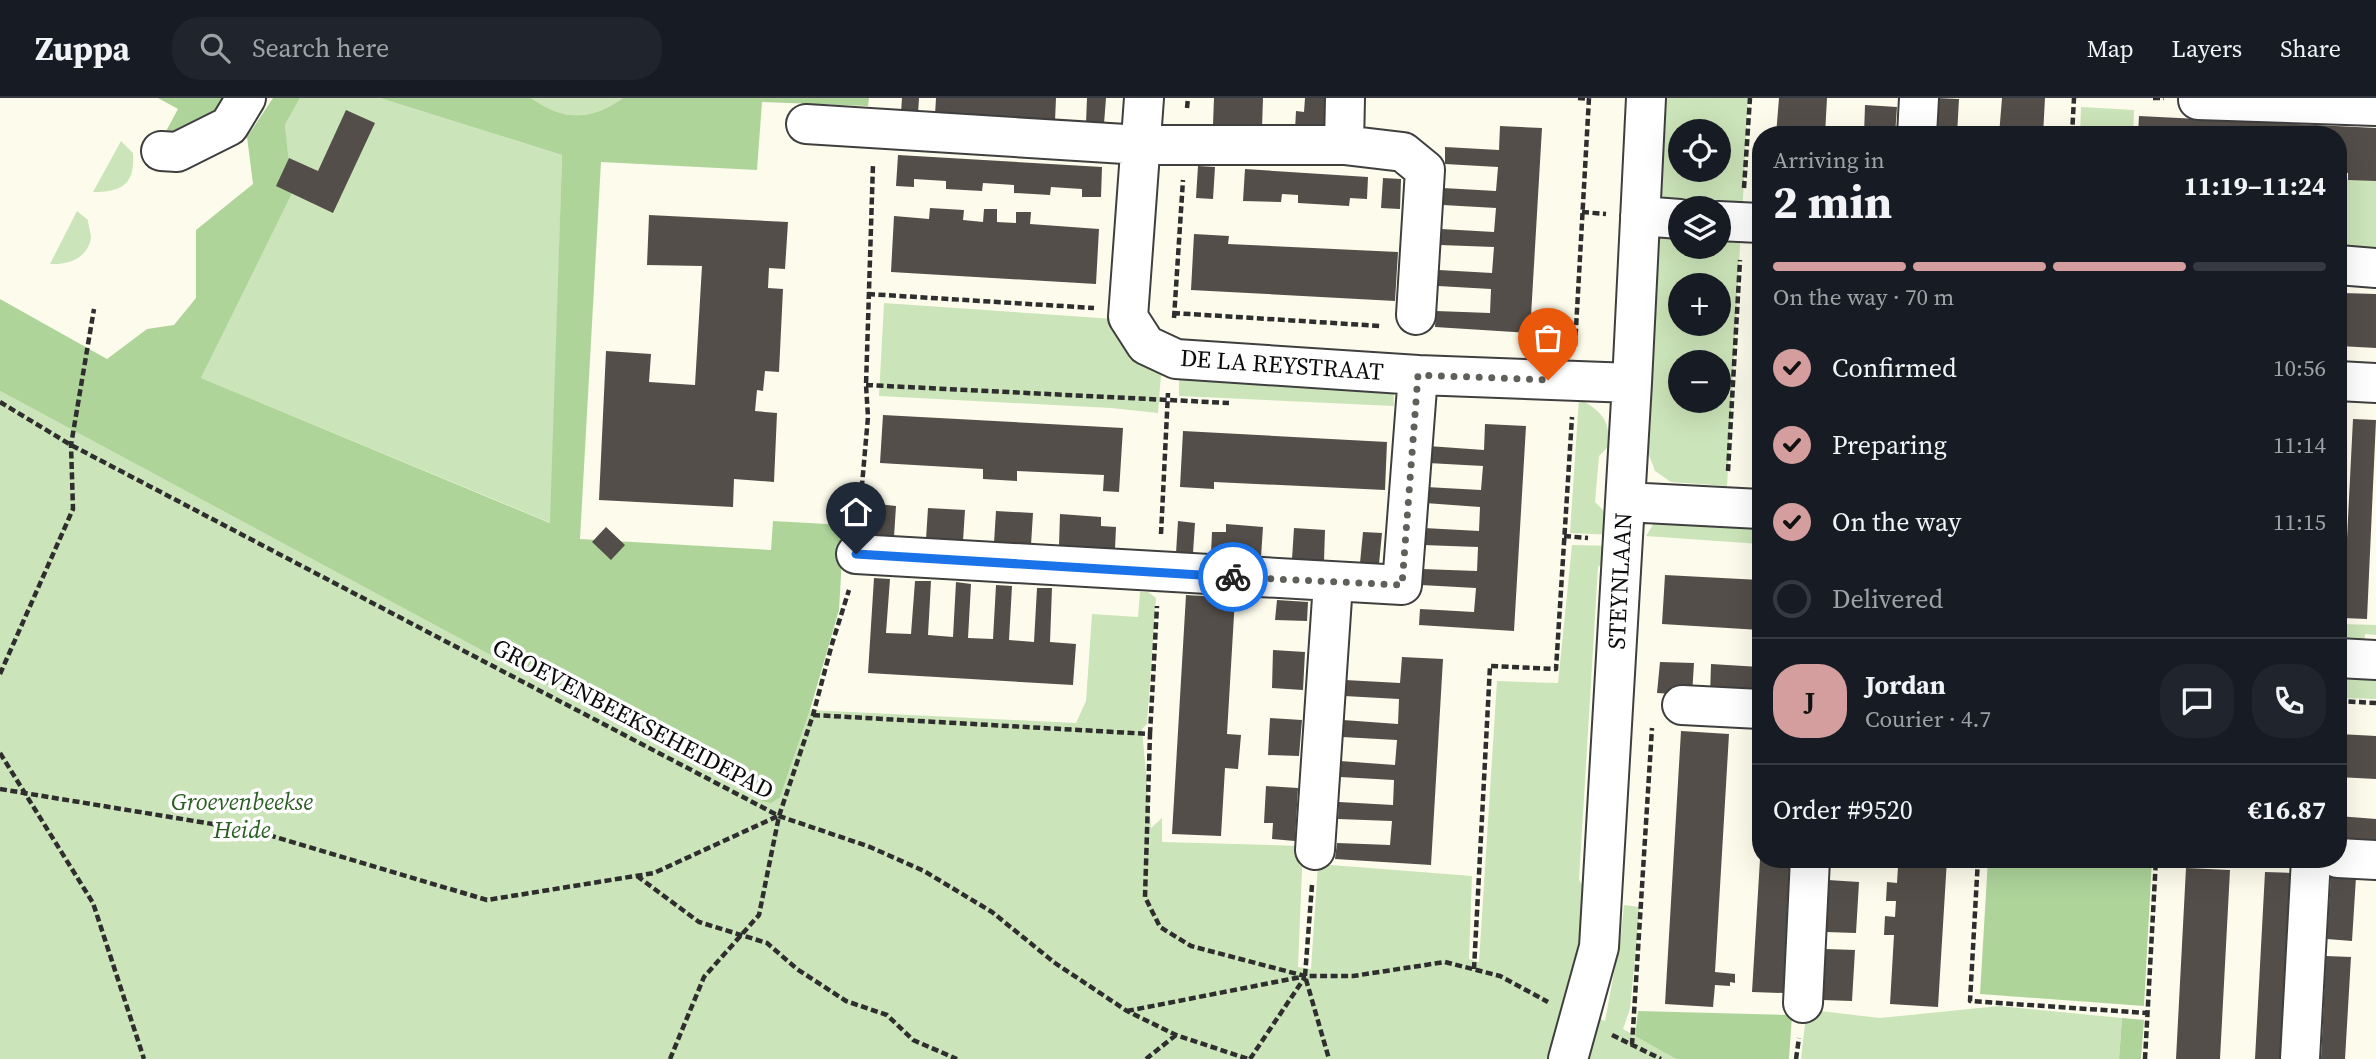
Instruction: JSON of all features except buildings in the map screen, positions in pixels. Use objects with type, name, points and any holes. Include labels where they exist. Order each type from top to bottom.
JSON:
[{"type":"street","points":[[161,150],[177,152],[229,125],[246,98]]},
{"type":"street","points":[[1128,310],[1144,98]]},
{"type":"street","points":[[1344,145],[1345,98]]},
{"type":"street","name":"STEYNLAAN","points":[[1568,1059],[1599,947],[1646,98]]},
{"type":"street","points":[[1917,126],[1919,98]]},
{"type":"street","points":[[2198,100],[2363,103]]},
{"type":"street","points":[[806,124],[1141,145],[1344,145],[1403,152],[1425,170],[1400,320]]},
{"type":"street","points":[[1640,216],[1668,218]]},
{"type":"street","points":[[2347,266],[2376,268]]},
{"type":"street","name":"DE LA REYSTRAAT","points":[[1128,310],[1128,317],[1146,345],[1176,359],[1418,375],[1632,383]]},
{"type":"street","name":"DE LA REYSTRAAT","points":[[856,554],[1402,585],[1418,375]]},
{"type":"street","points":[[2347,381],[2376,383]]},
{"type":"street","points":[[1625,502],[1743,508]]},
{"type":"street","points":[[1315,850],[1333,583]]},
{"type":"street","points":[[2347,658],[2376,660]]},
{"type":"street","points":[[1682,705],[1752,709]]},
{"type":"street","points":[[2347,858],[2376,860]]},
{"type":"street","points":[[1803,1003],[1810,868]]},
{"type":"street","points":[[2300,1059],[2311,868]]},
{"type":"path","points":[[1474,970],[1490,666],[1556,668],[1589,98],[1578,98]]},
{"type":"path","points":[[1743,508],[1740,222],[1750,98]]},
{"type":"path","points":[[2072,126],[2074,98]]},
{"type":"path","points":[[670,1059],[704,977],[759,915],[779,816],[848,598],[856,554],[868,417],[868,294],[875,128]]},
{"type":"path","points":[[1174,314],[1185,145]]},
{"type":"path","points":[[868,294],[1174,314],[1400,320]]},
{"type":"path","points":[[0,674],[73,509],[71,445],[94,309]]},
{"type":"path","points":[[1171,357],[1150,734],[1145,897],[1160,927],[1191,946],[1305,976]]},
{"type":"path","points":[[866,385],[1237,403]]},
{"type":"path","name":"GROEVENBEEKSEHEIDEPAD","points":[[0,402],[71,445],[779,816],[870,847],[924,870],[992,912],[1055,963],[1127,1011],[1176,1035],[1249,1059]]},
{"type":"path","points":[[2347,701],[2376,703]]},
{"type":"path","points":[[813,715],[1150,734]]},
{"type":"path","points":[[0,753],[93,903],[144,1059]]},
{"type":"path","points":[[0,789],[255,831],[487,900],[654,873],[779,816]]},
{"type":"path","points":[[1315,850],[1305,976],[1329,1059]]},
{"type":"path","points":[[1977,868],[1970,1002],[2147,1013]]},
{"type":"path","points":[[2144,1059],[2155,868]]},
{"type":"path","points":[[637,876],[699,922],[766,943],[797,969],[846,1001],[887,1015],[913,1040],[957,1059]]},
{"type":"path","points":[[1127,1011],[1305,976],[1353,976],[1445,962],[1500,976],[1581,1010],[1661,1059]]},
{"type":"path","points":[[1249,1059],[1305,976]]},
{"type":"path","points":[[1146,1059],[1176,1035]]},
{"type":"green space","points":[[158,98],[231,98],[221,116],[177,138],[165,133],[178,109]]},
{"type":"green space","points":[[273,98],[300,98],[285,125],[292,193],[201,378],[550,523],[562,155],[380,98],[531,98],[554,111],[577,115],[600,111],[623,98],[869,98],[868,106],[762,102],[757,170],[601,162],[580,539],[771,550],[773,521],[844,525],[839,610],[810,710],[780,797],[771,803],[762,801],[0,391],[0,299],[107,359],[147,329],[174,325],[196,298],[196,230],[253,184],[247,137]]},
{"type":"green space","points":[[300,98],[380,98],[562,155],[551,523],[201,378],[291,193],[285,125]]},
{"type":"green space","points":[[531,98],[623,98],[600,111],[577,115],[554,111]]},
{"type":"green space","points":[[1662,98],[1748,98],[1742,219],[1731,214],[1731,196],[1668,196],[1668,205],[1650,201]]},
{"type":"green space","points":[[2081,107],[2134,110],[2133,126],[2080,126]]},
{"type":"green space","points":[[121,141],[133,153],[129,179],[119,188],[93,192]]},
{"type":"green space","points":[[2347,178],[2376,180],[2376,252],[2347,250]]},
{"type":"green space","points":[[77,211],[88,220],[91,238],[89,245],[76,259],[50,264]]},
{"type":"green space","points":[[1668,228],[1668,259],[1731,259],[1731,228],[1741,229],[1731,413],[1731,350],[1668,350],[1668,413],[1731,413],[1727,486],[1671,482],[1655,471],[1644,442],[1649,234]]},
{"type":"green space","points":[[884,303],[1115,319],[1161,375],[1158,413],[1111,408],[879,396]]},
{"type":"green space","points":[[1179,376],[1393,386],[1394,406],[1179,396]]},
{"type":"green space","name":"Groevenbeekse Heide","points":[[0,391],[762,801],[780,796],[810,710],[1076,723],[1086,701],[1092,614],[1138,617],[1140,592],[1148,592],[1156,598],[1147,724],[1142,729],[1151,828],[1162,818],[1162,842],[1303,846],[1298,967],[1311,969],[1318,864],[1472,876],[1469,959],[1479,962],[1497,681],[1558,683],[1572,545],[1612,546],[1611,556],[1598,567],[1579,880],[1590,896],[1571,1008],[1605,1021],[1624,905],[1640,907],[1630,1009],[1623,1029],[1676,1059],[0,1059]]},
{"type":"green space","points":[[1579,398],[1599,412],[1608,428],[1609,446],[1599,456],[1595,502],[1614,521],[1614,535],[1570,533]]},
{"type":"green space","points":[[1657,518],[1752,524],[1752,543],[1646,536]]},
{"type":"green space","points":[[2347,624],[2376,625],[2376,635],[2365,634],[2364,647],[2347,645]]},
{"type":"green space","points":[[2347,677],[2376,678],[2376,699],[2347,698]]},
{"type":"green space","points":[[1987,868],[2152,868],[2144,1006],[1980,994]]},
{"type":"green space","points":[[1999,1006],[2122,1018],[2119,1059],[1801,1059],[1806,1015],[1820,1011],[1880,1018]]},
{"type":"green space","points":[[1638,1011],[1792,1015],[1789,1059],[1676,1059],[1635,1036]]},
{"type":"green space","points":[[2122,1018],[2144,1020],[2141,1059],[2119,1059]]},
{"type":"way so far","points":[[1233,577],[1402,585],[1418,375],[1548,380]]},
{"type":"route","points":[[856,554],[1233,577]]}]
